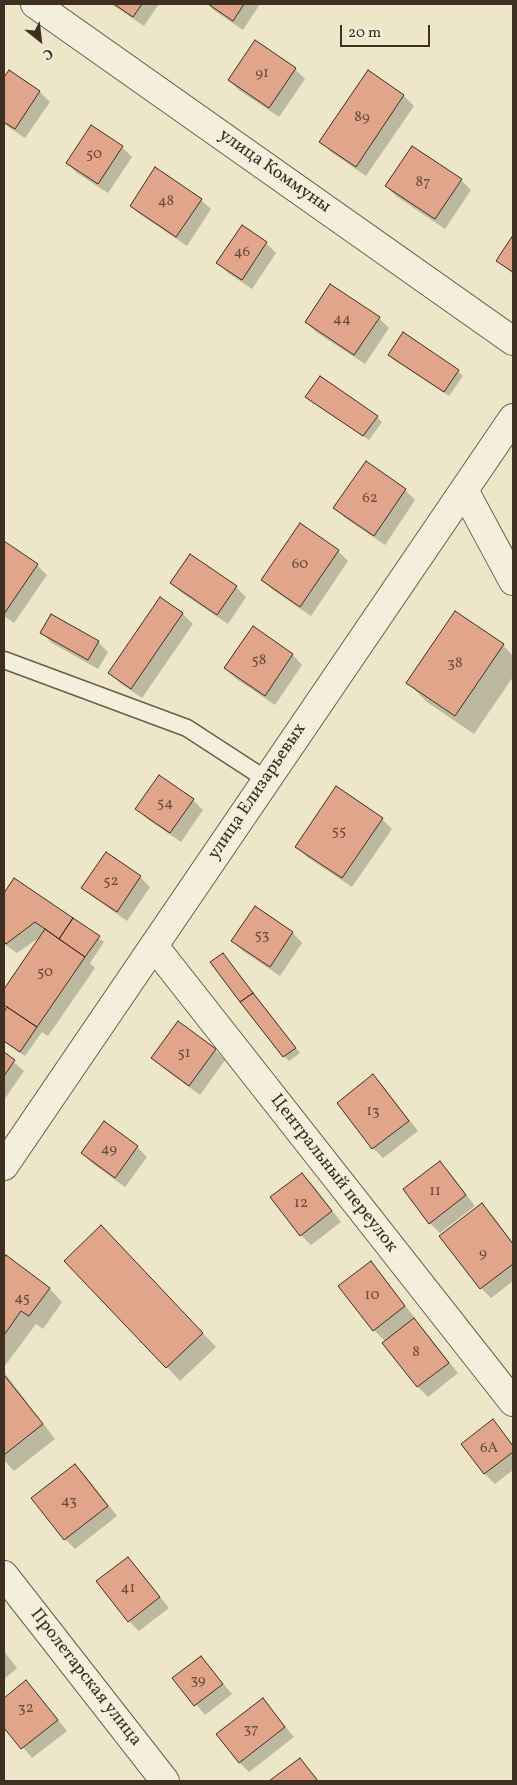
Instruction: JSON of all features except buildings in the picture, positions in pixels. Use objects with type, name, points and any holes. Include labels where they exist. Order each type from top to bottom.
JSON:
[{"type":"street","name":"улица Коммуны","points":[[36,4],[513,341]]},
{"type":"street","name":"улица Елизарьевых","points":[[4,1166],[513,418]]},
{"type":"street","points":[[464,490],[513,581]]},
{"type":"street","name":"Центральный переулок","points":[[154,946],[513,1402]]},
{"type":"street","name":"Пролетарская улица","points":[[4,1575],[165,1781]]},
{"type":"lane","points":[[4,660],[187,728],[267,780]]}]
